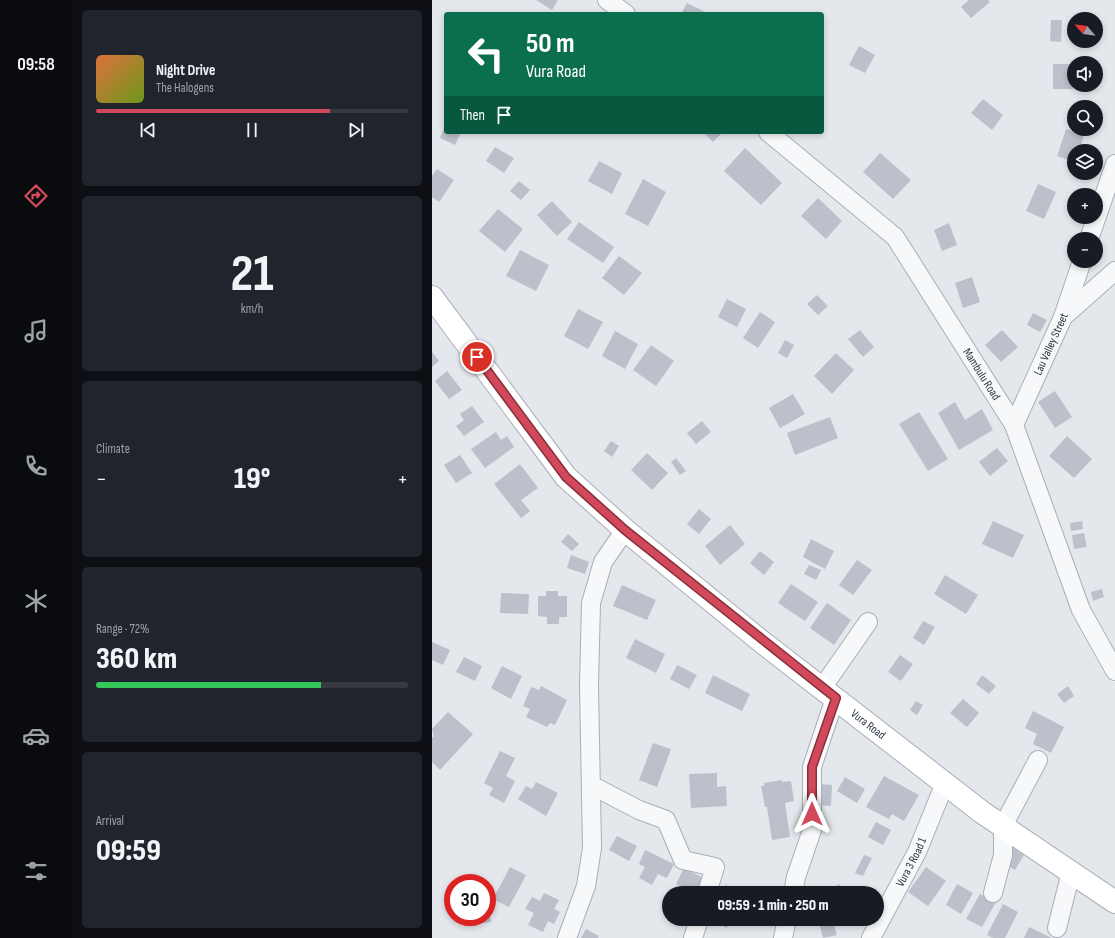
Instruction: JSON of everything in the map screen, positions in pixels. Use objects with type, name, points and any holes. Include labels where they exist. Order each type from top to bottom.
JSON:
[{"type":"street","points":[[607,0],[623,12]]},
{"type":"street","name":"Mambulu Road","points":[[770,134],[895,237],[1014,425],[1081,610],[1115,671]]},
{"type":"street","points":[[1091,232],[1115,164]]},
{"type":"street","name":"Lau Valley Street","points":[[1014,425],[1063,317],[1080,268]]},
{"type":"street","points":[[1063,317],[1115,271]]},
{"type":"street","name":"Vura Road","points":[[432,296],[566,477],[625,530],[944,783],[1003,826],[1115,902]]},
{"type":"street","points":[[567,938],[586,886],[592,848],[589,685],[591,602],[603,562],[625,530]]},
{"type":"street","points":[[794,886],[812,830],[812,767],[829,693],[868,622]]},
{"type":"street","points":[[993,893],[1003,855],[1003,826],[1038,760]]},
{"type":"street","name":"Vura 3 Road 1","points":[[871,938],[916,852],[944,783]]},
{"type":"street","points":[[592,785],[639,810],[666,820],[683,860],[715,867],[709,886]]},
{"type":"street","points":[[1057,928],[1071,872]]},
{"type":"street","points":[[693,938],[697,926]]},
{"type":"street","points":[[783,938],[786,926]]},
{"type":"building","points":[[536,0],[558,0],[552,10]]},
{"type":"building","points":[[969,0],[988,0],[990,2],[971,18],[961,7]]},
{"type":"building","points":[[687,3],[705,12],[682,12]]},
{"type":"building","points":[[1051,20],[1062,20],[1061,42],[1050,41]]},
{"type":"building","points":[[859,46],[875,55],[865,73],[849,65]]},
{"type":"building","points":[[1053,64],[1067,64],[1067,89],[1053,89]]},
{"type":"building","points":[[983,99],[1003,115],[992,130],[971,113]]},
{"type":"building","points":[[444,129],[444,134],[460,134],[455,145],[440,138]]},
{"type":"building","points":[[1066,129],[1067,136],[1084,136],[1081,144],[1067,144],[1067,160],[1057,156]]},
{"type":"building","points":[[705,134],[721,134],[713,142]]},
{"type":"building","points":[[495,147],[514,158],[504,173],[486,161]]},
{"type":"building","points":[[745,148],[782,183],[761,205],[724,171]]},
{"type":"building","points":[[880,153],[911,180],[893,199],[863,172]]},
{"type":"building","points":[[599,161],[622,173],[612,194],[588,181]]},
{"type":"building","points":[[437,169],[454,180],[439,202],[432,197],[432,176]]},
{"type":"building","points":[[643,179],[666,192],[648,226],[625,214]]},
{"type":"building","points":[[519,181],[530,190],[521,200],[510,191]]},
{"type":"building","points":[[1038,184],[1056,192],[1044,219],[1026,211]]},
{"type":"building","points":[[818,198],[842,221],[826,239],[801,216]]},
{"type":"building","points":[[552,201],[572,222],[557,236],[537,215]]},
{"type":"building","points":[[498,209],[523,229],[505,252],[479,231]]},
{"type":"building","points":[[579,222],[614,247],[603,263],[567,239]]},
{"type":"building","points":[[949,223],[957,245],[942,251],[934,230]]},
{"type":"building","points":[[520,250],[549,265],[536,291],[506,276]]},
{"type":"building","points":[[619,256],[642,273],[624,295],[602,278]]},
{"type":"building","points":[[972,277],[980,302],[963,308],[955,283]]},
{"type":"building","points":[[817,295],[828,306],[818,315],[807,304]]},
{"type":"building","points":[[727,299],[746,309],[737,327],[718,317]]},
{"type":"building","points":[[578,309],[603,322],[588,349],[564,336]]},
{"type":"building","points":[[760,312],[775,322],[758,348],[743,338]]},
{"type":"building","points":[[1033,313],[1047,320],[1040,332],[1027,325]]},
{"type":"building","points":[[860,330],[874,347],[863,357],[848,339]]},
{"type":"building","points":[[1002,330],[1018,347],[1001,362],[985,345]]},
{"type":"building","points":[[615,331],[638,344],[625,369],[602,356]]},
{"type":"building","points":[[785,340],[794,345],[787,358],[778,353]]},
{"type":"building","points":[[651,345],[674,361],[656,386],[633,370]]},
{"type":"building","points":[[432,352],[439,361],[432,367]]},
{"type":"building","points":[[836,353],[854,370],[832,394],[814,376]]},
{"type":"building","points":[[447,371],[462,390],[449,399],[435,381]]},
{"type":"building","points":[[1055,391],[1072,417],[1055,428],[1038,402]]},
{"type":"building","points":[[793,394],[805,414],[780,428],[769,408]]},
{"type":"building","points":[[955,402],[965,420],[982,409],[993,430],[959,450],[938,413]]},
{"type":"building","points":[[472,406],[484,422],[464,436],[456,426],[464,420],[460,414]]},
{"type":"building","points":[[919,412],[948,459],[928,471],[899,424]]},
{"type":"building","points":[[830,417],[838,438],[795,455],[787,433]]},
{"type":"building","points":[[702,421],[711,432],[696,444],[687,433]]},
{"type":"building","points":[[496,432],[501,440],[507,436],[514,447],[485,468],[471,449]]},
{"type":"building","points":[[1067,436],[1092,459],[1074,478],[1049,456]]},
{"type":"building","points":[[611,441],[619,446],[612,457],[604,451]]},
{"type":"building","points":[[997,448],[1008,461],[990,476],[979,462]]},
{"type":"building","points":[[647,453],[668,473],[652,490],[631,470]]},
{"type":"building","points":[[460,455],[472,473],[456,483],[444,465]]},
{"type":"building","points":[[676,458],[686,471],[680,475],[671,462]]},
{"type":"building","points":[[520,464],[538,488],[521,500],[530,511],[521,518],[494,484]]},
{"type":"building","points":[[699,509],[711,519],[699,534],[687,524]]},
{"type":"building","points":[[993,521],[1024,535],[1013,558],[982,544]]},
{"type":"building","points":[[1082,521],[1083,529],[1071,531],[1070,523]]},
{"type":"building","points":[[730,525],[745,544],[720,565],[705,546]]},
{"type":"building","points":[[1084,533],[1087,547],[1074,549],[1072,535]]},
{"type":"building","points":[[568,534],[579,544],[572,551],[561,542]]},
{"type":"building","points":[[811,539],[834,551],[825,569],[803,557]]},
{"type":"building","points":[[760,551],[774,562],[764,575],[750,563]]},
{"type":"building","points":[[571,555],[589,562],[585,574],[567,568]]},
{"type":"building","points":[[857,560],[872,570],[853,595],[839,585]]},
{"type":"building","points":[[809,565],[821,570],[816,580],[804,574]]},
{"type":"building","points":[[945,575],[978,595],[966,614],[934,594]]},
{"type":"building","points":[[791,584],[818,602],[805,621],[778,603]]},
{"type":"building","points":[[622,585],[656,600],[647,620],[613,606]]},
{"type":"building","points":[[1102,589],[1104,597],[1093,601],[1091,592]]},
{"type":"building","points":[[546,591],[558,591],[558,596],[567,596],[567,617],[559,617],[559,624],[547,624],[547,617],[538,616],[538,596],[546,596]]},
{"type":"building","points":[[501,593],[529,594],[528,614],[500,613]]},
{"type":"building","points":[[827,603],[851,620],[834,645],[810,628]]},
{"type":"building","points":[[923,621],[935,627],[924,645],[913,638]]},
{"type":"building","points":[[635,639],[665,654],[656,673],[626,658]]},
{"type":"building","points":[[432,642],[450,650],[443,665],[432,660]]},
{"type":"building","points":[[900,655],[913,664],[901,681],[888,672]]},
{"type":"building","points":[[464,657],[482,666],[475,681],[456,672]]},
{"type":"building","points":[[677,665],[697,675],[689,689],[670,679]]},
{"type":"building","points":[[502,666],[522,676],[511,699],[491,688]]},
{"type":"building","points":[[713,675],[750,694],[742,711],[705,693]]},
{"type":"building","points":[[982,675],[996,686],[989,694],[976,684]]},
{"type":"building","points":[[541,686],[567,700],[555,725],[550,723],[547,727],[526,717],[530,709],[523,706],[531,687],[539,690]]},
{"type":"building","points":[[1068,686],[1074,696],[1064,703],[1057,694]]},
{"type":"building","points":[[963,699],[979,713],[967,727],[950,713]]},
{"type":"building","points":[[916,701],[923,705],[917,715],[910,710]]},
{"type":"building","points":[[1033,711],[1064,727],[1051,753],[1033,744],[1037,734],[1025,728]]},
{"type":"building","points":[[448,712],[473,734],[440,770],[432,762],[432,738],[434,736],[432,729]]},
{"type":"building","points":[[653,743],[671,749],[657,787],[639,780]]},
{"type":"building","points":[[500,751],[515,758],[506,776],[515,781],[504,803],[489,795],[493,788],[484,783]]},
{"type":"building","points":[[717,773],[717,787],[726,786],[727,806],[691,808],[689,774]]},
{"type":"building","points":[[884,776],[919,795],[904,821],[892,814],[889,819],[866,807]]},
{"type":"building","points":[[845,777],[865,789],[857,803],[837,791]]},
{"type":"building","points":[[782,780],[782,782],[791,781],[794,801],[785,803],[790,837],[772,840],[767,807],[765,807],[761,786],[764,786],[764,783]]},
{"type":"building","points":[[536,782],[558,793],[546,816],[518,799],[526,786],[532,789]]},
{"type":"building","points":[[817,784],[832,785],[831,806],[815,805]]},
{"type":"building","points":[[876,822],[891,830],[883,845],[868,837]]},
{"type":"building","points":[[617,836],[637,846],[629,861],[609,850]]},
{"type":"building","points":[[1012,847],[1024,855],[1015,870],[1002,862]]},
{"type":"building","points":[[645,850],[674,864],[667,878],[658,874],[652,885],[639,878],[645,867],[639,864]]},
{"type":"building","points":[[864,855],[872,858],[863,876],[855,873]]},
{"type":"building","points":[[510,867],[526,875],[509,907],[496,900],[496,893]]},
{"type":"building","points":[[926,867],[946,881],[928,906],[908,892]]},
{"type":"building","points":[[684,868],[705,879],[702,886],[680,886],[676,884]]},
{"type":"building","points":[[957,884],[973,893],[961,914],[946,905]]},
{"type":"building","points":[[544,893],[559,900],[554,909],[560,912],[554,924],[548,921],[543,932],[528,925],[534,913],[525,909],[532,897],[540,901]]},
{"type":"building","points":[[980,894],[996,902],[982,927],[966,919]]},
{"type":"building","points":[[1003,904],[1018,912],[1005,938],[993,938],[987,935]]},
{"type":"building","points":[[820,926],[834,926],[837,935],[823,938]]},
{"type":"building","points":[[1029,927],[1052,938],[1024,938]]},
{"type":"building","points":[[586,929],[599,936],[598,938],[581,938]]},
{"type":"route","points":[[477,357],[566,477],[625,530],[762,642],[836,698],[812,767],[812,814]]}]
